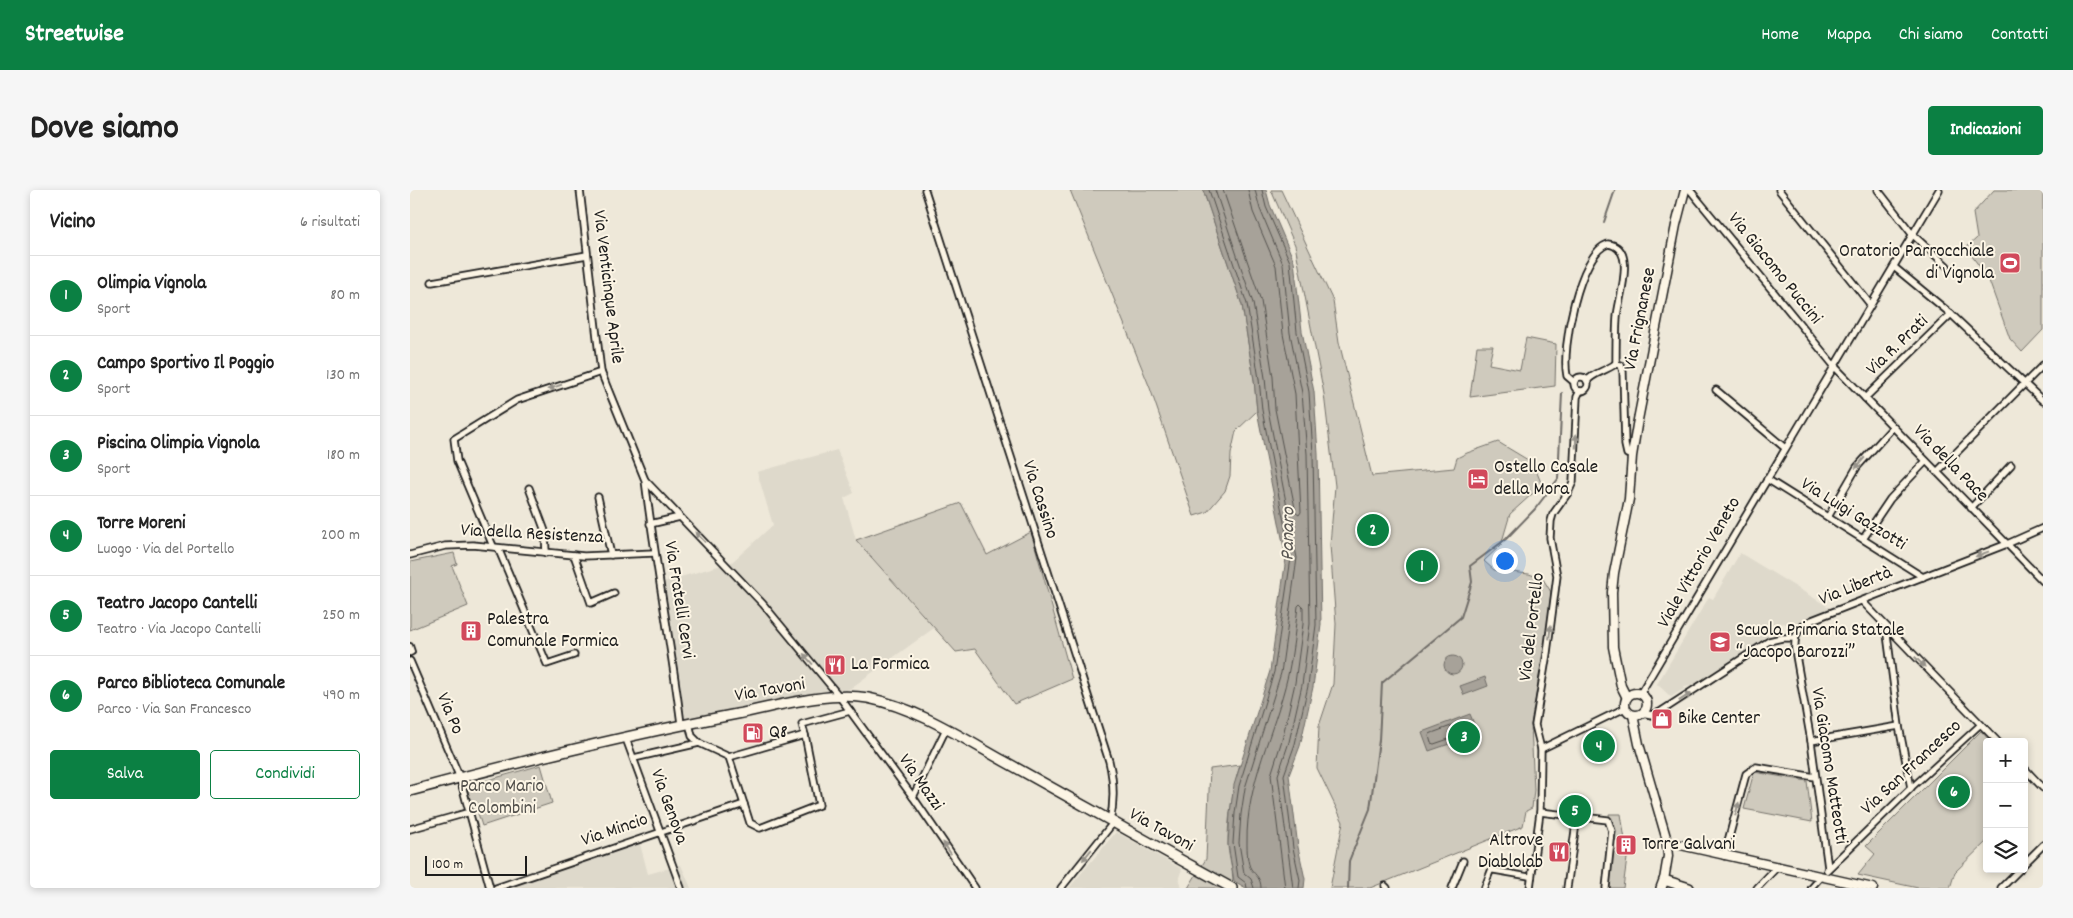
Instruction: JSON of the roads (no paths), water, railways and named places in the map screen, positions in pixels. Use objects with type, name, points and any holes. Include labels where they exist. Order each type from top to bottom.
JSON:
[{"type":"main road","name":"Via Frignanese","points":[[1627,698],[1621,686],[1611,612],[1614,572],[1630,499],[1632,456],[1676,224],[1685,190]]},
{"type":"main road","points":[[1638,714],[1626,708],[1627,698],[1633,694],[1640,694],[1646,703],[1638,714],[1639,744],[1667,842],[1668,856],[1663,885],[1689,888]]},
{"type":"main road","name":"Via Tavoni","points":[[410,791],[626,736],[790,703],[840,696],[866,698],[897,706],[946,729],[1232,888]]},
{"type":"main road","points":[[1667,842],[1873,888]]},
{"type":"street","name":"Via Venticinque Aprile","points":[[580,190],[602,372],[645,480],[763,604],[840,696]]},
{"type":"street","name":"Via Cassino","points":[[925,190],[1109,761],[1114,784],[1112,822]]},
{"type":"street","name":"Via Giacomo Puccini","points":[[1690,190],[1835,367]]},
{"type":"street","points":[[1780,190],[1870,304]]},
{"type":"street","points":[[1878,190],[1912,234],[1947,266]]},
{"type":"street","name":"Viale Vittorio Veneto","points":[[1640,694],[1939,190]]},
{"type":"street","points":[[1616,364],[1618,310],[1625,265],[1622,255],[1616,246],[1608,244],[1600,249],[1591,262],[1578,289],[1572,312],[1565,365],[1566,376],[1574,382],[1575,388],[1580,391],[1586,388],[1586,381],[1593,375],[1616,364],[1621,365],[1623,372],[1626,451],[1632,456]]},
{"type":"street","points":[[432,282],[587,255]]},
{"type":"street","points":[[1894,266],[1951,314],[2043,401]]},
{"type":"street","name":"Via R. Prati","points":[[1865,398],[1951,314]]},
{"type":"street","points":[[1937,472],[2043,365]]},
{"type":"street","name":"Via della Pace","points":[[1835,367],[2043,581]]},
{"type":"street","points":[[574,655],[547,664],[457,461],[454,439],[517,400],[602,372]]},
{"type":"street","points":[[1574,382],[1579,378],[1586,381]]},
{"type":"street","points":[[1716,390],[1785,448]]},
{"type":"street","name":"Via del Portello","points":[[1530,888],[1540,812],[1541,749],[1535,725],[1557,576],[1550,529],[1553,514],[1568,493],[1573,482],[1577,397],[1580,391]]},
{"type":"street","points":[[1828,517],[1857,467],[1893,427]]},
{"type":"street","points":[[1863,539],[1890,499],[1926,461]]},
{"type":"street","points":[[1971,508],[2011,465]]},
{"type":"street","name":"Via Luigi Gazzotti","points":[[1767,479],[1923,576]]},
{"type":"street","name":"Via Fratelli Cervi","points":[[645,480],[654,553],[685,724],[698,743]]},
{"type":"street","points":[[528,488],[545,530],[546,553]]},
{"type":"street","points":[[598,497],[611,555]]},
{"type":"street","points":[[650,524],[680,517]]},
{"type":"street","name":"Via Libertà","points":[[1795,638],[1799,628],[1807,623],[2043,528]]},
{"type":"street","name":"Via della Resistenza","points":[[410,555],[444,546],[496,547],[574,555],[654,553]]},
{"type":"street","points":[[574,555],[591,603],[614,593]]},
{"type":"street","points":[[1862,601],[1994,738]]},
{"type":"street","points":[[1886,627],[1899,726],[1911,788]]},
{"type":"street","points":[[1638,714],[1652,715],[1660,712],[1769,641],[1795,638]]},
{"type":"street","name":"Via Giacomo Matteotti","points":[[1795,638],[1828,868]]},
{"type":"street","points":[[410,646],[412,652],[410,653]]},
{"type":"street","name":"Via Po","points":[[410,662],[460,778],[490,888]]},
{"type":"street","name":"Via Mazzi","points":[[840,696],[913,797],[975,888]]},
{"type":"street","points":[[1541,749],[1626,708]]},
{"type":"street","points":[[729,757],[750,823],[760,828],[819,805],[802,724],[850,711]]},
{"type":"street","name":"Via San Francesco","points":[[1822,877],[1828,868],[1911,788],[1981,724]]},
{"type":"street","points":[[1811,741],[1899,726]]},
{"type":"street","points":[[913,797],[946,729]]},
{"type":"street","points":[[634,758],[698,743],[729,757],[804,735]]},
{"type":"street","name":"Via Genova","points":[[626,736],[681,888]]},
{"type":"street","points":[[1724,856],[1746,774],[1756,767],[1815,777]]},
{"type":"street","points":[[2028,772],[2043,788]]},
{"type":"street","name":"Via Mincio","points":[[496,888],[744,804]]},
{"type":"street","points":[[410,830],[470,812]]},
{"type":"street","points":[[1540,812],[1608,820],[1612,830],[1606,888]]},
{"type":"street","points":[[1567,888],[1577,816]]},
{"type":"street","name":"Via Tavoni","points":[[1061,888],[1112,822]]},
{"type":"street","points":[[2028,860],[2043,845]]},
{"type":"street","points":[[1452,888],[1463,861]]},
{"type":"street","points":[[1757,888],[1777,867]]},
{"type":"street","points":[[1484,888],[1492,870],[1532,877]]},
{"type":"street","points":[[2001,888],[2016,873]]},
{"type":"street","points":[[1811,888],[1822,877]]},
{"type":"water","name":"Panaro","points":[[1203,190],[1266,190],[1270,205],[1294,261],[1302,331],[1314,392],[1318,454],[1321,625],[1313,687],[1300,746],[1289,775],[1298,847],[1305,879],[1304,888],[1246,888],[1234,881],[1228,844],[1234,785],[1270,671],[1286,558],[1257,411],[1242,305]]},
{"type":"water","points":[[1453,656],[1459,659],[1462,665],[1459,671],[1453,674],[1447,671],[1444,665],[1447,659]]},
{"type":"water","points":[[1485,677],[1488,686],[1464,695],[1460,686]]},
{"type":"water","points":[[1470,714],[1478,734],[1429,751],[1422,732]]},
{"type":"waterway","points":[[1604,222],[1615,190]]},
{"type":"waterway","points":[[1348,888],[1349,861],[1370,809],[1379,740],[1382,683],[1461,617],[1472,582],[1470,566],[1506,539],[1535,509],[1558,479],[1562,393]]},
{"type":"place","name":"Oratorio Parrocchiale di Vignola","points":[[2010,263]]},
{"type":"place","name":"Ostello Casale della Mora","points":[[1478,479]]},
{"type":"place","name":"Campo Sportivo Il Poggio","points":[[1373,530]]},
{"type":"place","name":"Olimpia Vignola","points":[[1422,566]]},
{"type":"place","name":"Palestra Comunale Formica","points":[[471,631]]},
{"type":"place","name":"Scuola Primaria Statale “Jacopo Barozzi”","points":[[1720,642]]},
{"type":"place","name":"La Formica","points":[[835,665]]},
{"type":"place","name":"Bike Center","points":[[1662,719]]},
{"type":"place","name":"Q8","points":[[753,733]]},
{"type":"place","name":"Piscina Olimpia Vignola","points":[[1464,737]]},
{"type":"place","name":"Torre Moreni","points":[[1599,746]]},
{"type":"place","name":"Parco Biblioteca Comunale","points":[[1954,792]]},
{"type":"place","name":"Teatro Jacopo Cantelli","points":[[1575,811]]},
{"type":"place","name":"Torre Galvani","points":[[1626,845]]},
{"type":"place","name":"Altrove Diablolab","points":[[1559,852]]},
{"type":"park label","name":"Parco Mario Colombini","points":[[502,798]]}]
